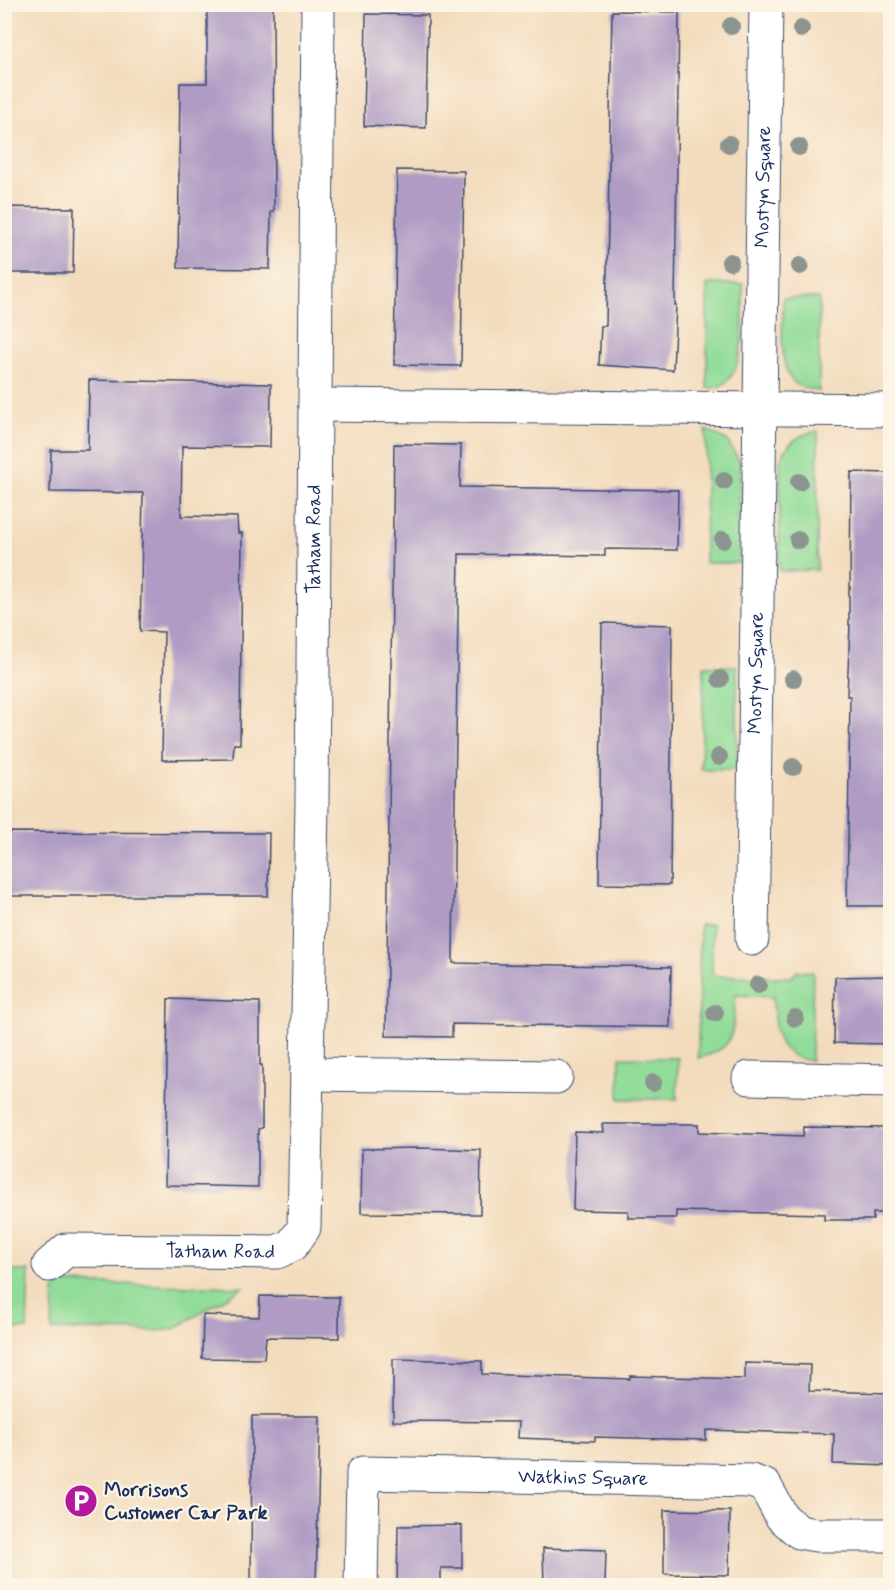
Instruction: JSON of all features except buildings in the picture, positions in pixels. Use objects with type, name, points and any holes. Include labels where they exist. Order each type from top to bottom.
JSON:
[{"type":"street","name":"Tatham Road","points":[[49,1265],[66,1250],[278,1252],[292,1245],[304,1228],[318,4]]},
{"type":"street","name":"Mostyn Square","points":[[752,939],[766,4]]},
{"type":"street","points":[[315,405],[891,410]]},
{"type":"street","points":[[307,1074],[556,1077]]},
{"type":"street","points":[[748,1078],[891,1081]]},
{"type":"street","name":"Watkins Square","points":[[361,1586],[363,1473],[751,1481],[765,1486],[782,1517],[800,1532],[816,1535],[891,1535]]},
{"type":"green space","points":[[707,284],[743,284],[740,354],[736,368],[729,378],[716,388],[707,388]]},
{"type":"green space","points":[[783,298],[819,298],[819,391],[796,384],[786,367],[782,344]]},
{"type":"green space","points":[[706,430],[727,440],[740,462],[739,563],[705,563]]},
{"type":"green space","points":[[818,431],[817,570],[779,571],[780,461],[794,440]]},
{"type":"green space","points":[[704,666],[737,666],[737,770],[701,770]]},
{"type":"green space","points":[[700,925],[712,925],[712,972],[715,976],[792,977],[797,971],[813,972],[811,1061],[798,1058],[782,1047],[774,1020],[773,997],[736,995],[733,1027],[727,1043],[721,1049],[698,1058]]},
{"type":"green space","points":[[620,1057],[678,1058],[677,1099],[619,1099]]},
{"type":"green space","points":[[5,1271],[29,1271],[27,1329],[9,1329],[8,1347],[4,1347]]},
{"type":"green space","points":[[61,1283],[244,1287],[174,1329],[158,1331],[52,1330],[54,1291]]},
{"type":"place","name":"Morrisons Customer Car Park","points":[[81,1501]]}]
